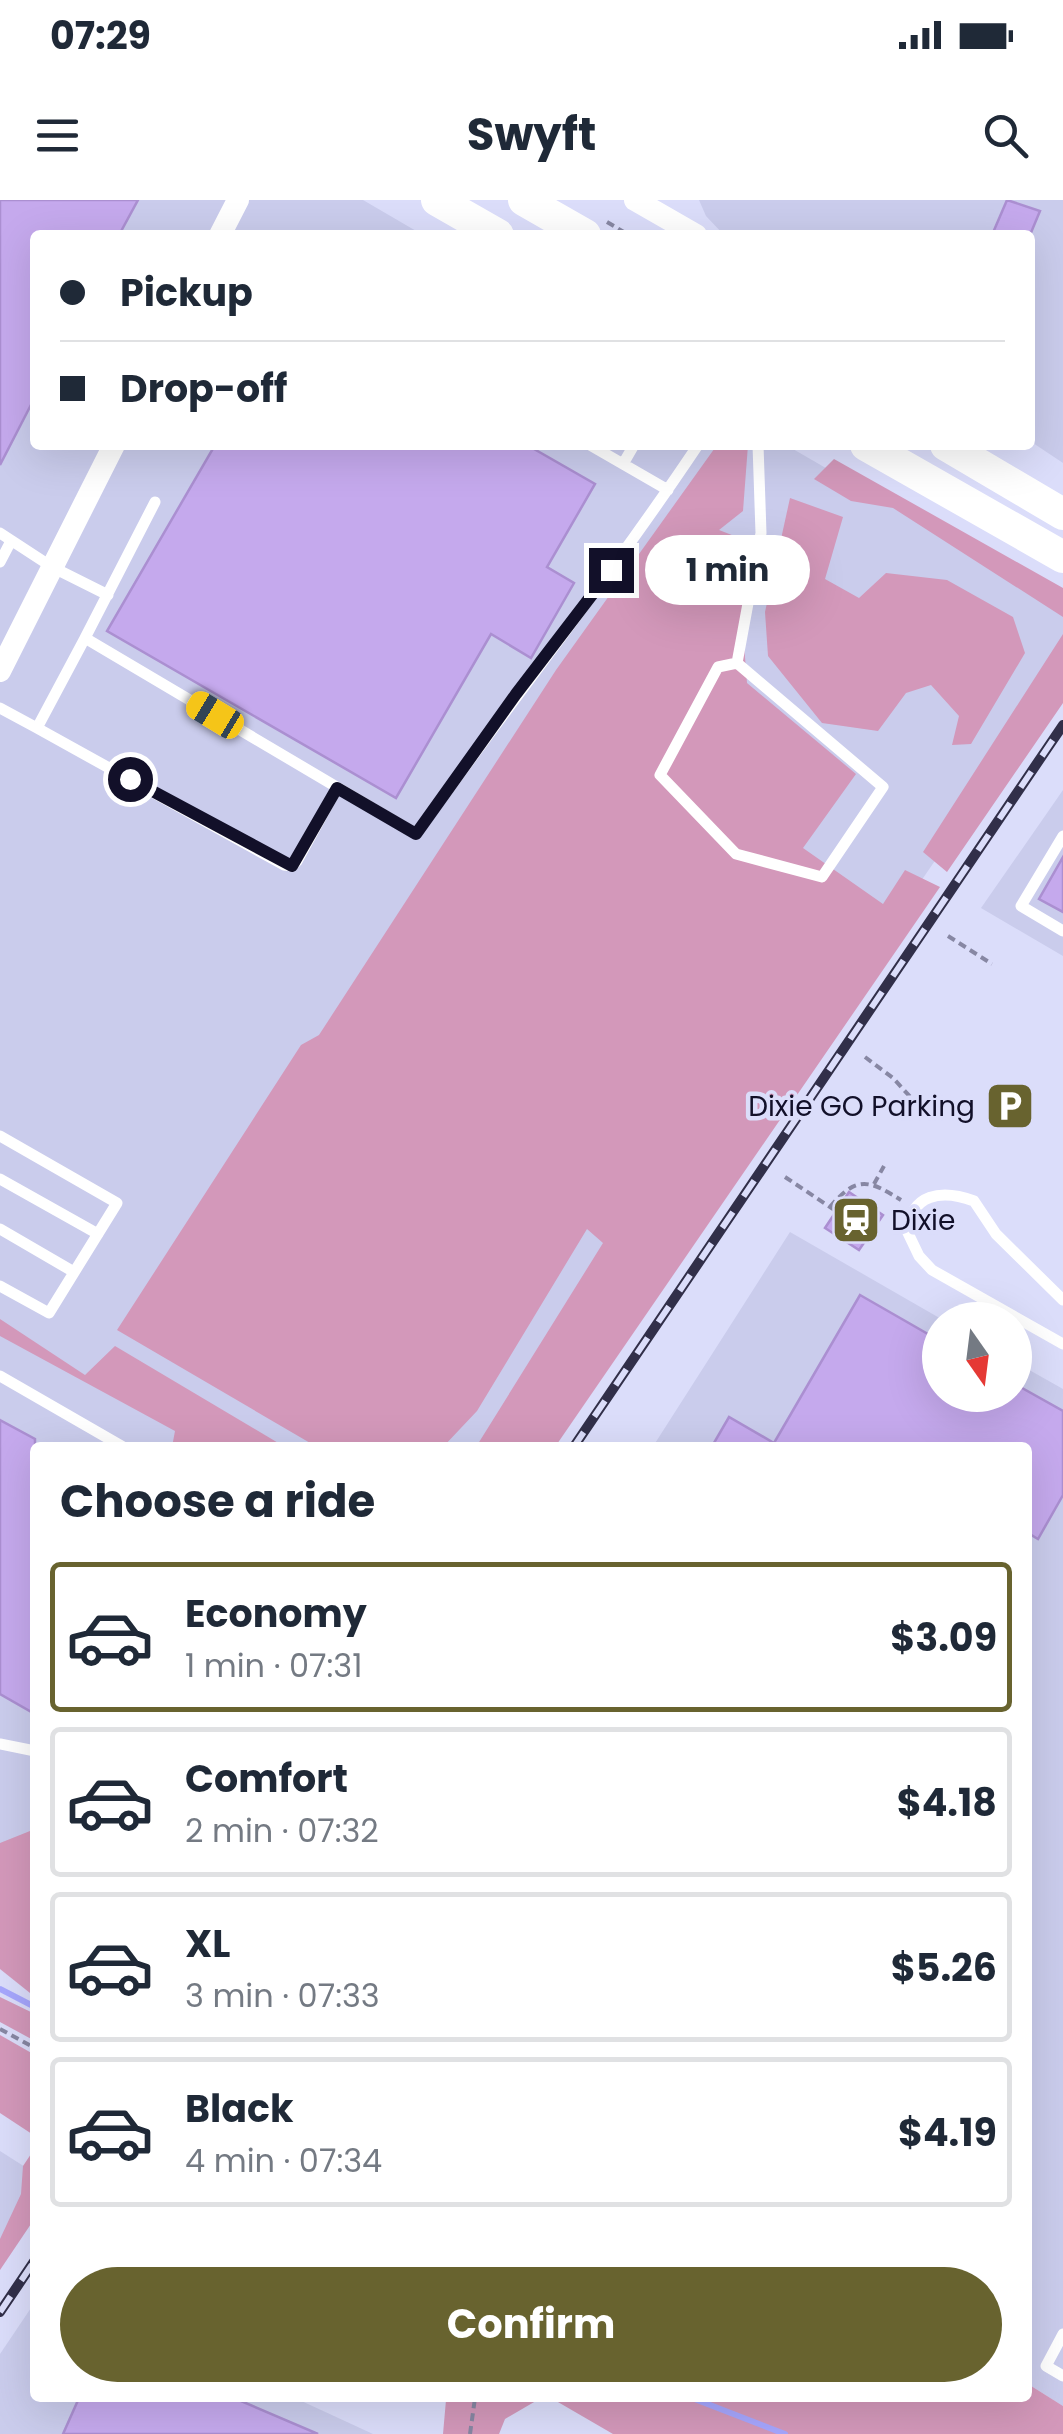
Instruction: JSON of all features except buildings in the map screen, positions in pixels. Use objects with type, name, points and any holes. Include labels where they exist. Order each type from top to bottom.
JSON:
[{"type":"main road","points":[[437,200],[489,230]]},
{"type":"main road","points":[[524,200],[576,230]]},
{"type":"main road","points":[[875,450],[1063,557]]},
{"type":"main road","points":[[954,450],[1063,514]]},
{"type":"street","points":[[223,230],[238,200]]},
{"type":"street","points":[[635,200],[670,209],[691,230]]},
{"type":"street","points":[[0,671],[111,450]]},
{"type":"lane","points":[[599,450],[668,490]]},
{"type":"lane","points":[[623,464],[631,450]]},
{"type":"lane","points":[[85,638],[416,834],[695,450]]},
{"type":"lane","points":[[736,664],[761,533],[758,450]]},
{"type":"lane","points":[[37,728],[155,502]]},
{"type":"lane","points":[[0,562],[6,537],[52,567],[108,595]]},
{"type":"lane","points":[[736,664],[883,787],[822,877],[736,854],[660,775],[718,667],[736,664]]},
{"type":"lane","points":[[0,708],[292,866],[337,788]]},
{"type":"lane","points":[[1063,836],[1022,906],[1063,931]]},
{"type":"lane","points":[[0,1136],[117,1203],[49,1312],[0,1286]]},
{"type":"lane","points":[[0,1180],[98,1234]]},
{"type":"lane","points":[[1063,1300],[996,1234],[974,1201],[944,1193],[928,1196],[914,1207],[908,1233],[919,1256],[932,1270],[1063,1344]]},
{"type":"lane","points":[[0,1229],[74,1272]]},
{"type":"lane","points":[[0,1376],[116,1442]]},
{"type":"lane","points":[[0,1744],[30,1750]]},
{"type":"lane","points":[[1063,2334],[1046,2366],[1063,2376]]},
{"type":"path","points":[[948,936],[992,964]]},
{"type":"path","points":[[865,1057],[893,1078],[925,1113]]},
{"type":"path","points":[[874,1184],[884,1166]]},
{"type":"path","points":[[785,1176],[836,1211]]},
{"type":"path","points":[[830,1206],[852,1186],[874,1184],[914,1207]]},
{"type":"path","points":[[0,2028],[30,2045]]},
{"type":"path","points":[[470,2434],[474,2402]]},
{"type":"shaded area","points":[[0,200],[363,200],[414,230],[30,230],[30,450],[795,450],[1063,605],[1063,674],[536,1442],[30,1442],[30,1927],[0,1912]]},
{"type":"shaded area","points":[[699,200],[1063,200],[1063,463],[1035,444],[1035,230],[719,230],[706,216]]},
{"type":"shaded area","points":[[713,450],[748,450],[743,511],[719,530],[760,546],[742,618],[747,683],[856,774],[803,848],[883,904],[905,870],[940,887],[558,1442],[479,1442],[603,1243],[587,1229],[477,1411],[448,1442],[308,1442],[117,1330],[301,1045],[319,1035],[556,670]]},
{"type":"shaded area","points":[[834,459],[1063,588],[1063,617],[893,508],[851,501],[814,479]]},
{"type":"shaded area","points":[[790,498],[843,517],[825,579],[859,598],[886,573],[947,580],[1013,617],[1025,653],[971,744],[952,745],[959,716],[931,685],[906,693],[878,731],[822,723],[768,656],[765,612]]},
{"type":"shaded area","points":[[1063,634],[1063,703],[947,872],[923,852]]},
{"type":"shaded area","points":[[1063,790],[1063,956],[981,908]]},
{"type":"shaded area","points":[[790,1232],[922,1308],[922,1412],[1032,1412],[1032,1372],[1063,1389],[1063,2406],[1032,2387],[1032,1442],[656,1442]]},
{"type":"shaded area","points":[[0,1319],[85,1375],[115,1346],[277,1442],[173,1442],[175,1431],[0,1336]]},
{"type":"shaded area","points":[[30,1831],[30,1993],[0,1969],[0,1843]]},
{"type":"shaded area","points":[[0,1997],[30,2012],[30,2038],[0,2022]]},
{"type":"shaded area","points":[[0,2035],[30,2052],[30,2133],[0,2113]]},
{"type":"shaded area","points":[[0,2151],[30,2170],[30,2181],[0,2270]]},
{"type":"shaded area","points":[[30,2156],[30,2225],[0,2270],[0,2239],[21,2194],[23,2166]]},
{"type":"shaded area","points":[[30,2309],[30,2402],[304,2402],[373,2434],[0,2434],[0,2354]]},
{"type":"shaded area","points":[[1032,2387],[1063,2406],[1063,2434],[613,2434],[558,2402],[1032,2402]]},
{"type":"shaded area","points":[[446,2402],[534,2402],[505,2419],[499,2434],[443,2434]]},
{"type":"waterway","points":[[0,1989],[30,2004]]},
{"type":"waterway","points":[[702,2402],[785,2434]]},
{"type":"railway","points":[[577,1442],[1063,725]]},
{"type":"railway","points":[[0,2312],[30,2267]]},
{"type":"place","name":"Dixie GO Parking","points":[[1010,1106]]},
{"type":"place","name":"Dixie","points":[[856,1220]]},
{"type":"route","points":[[130,779],[292,866],[337,788],[416,834],[611,570]]}]
